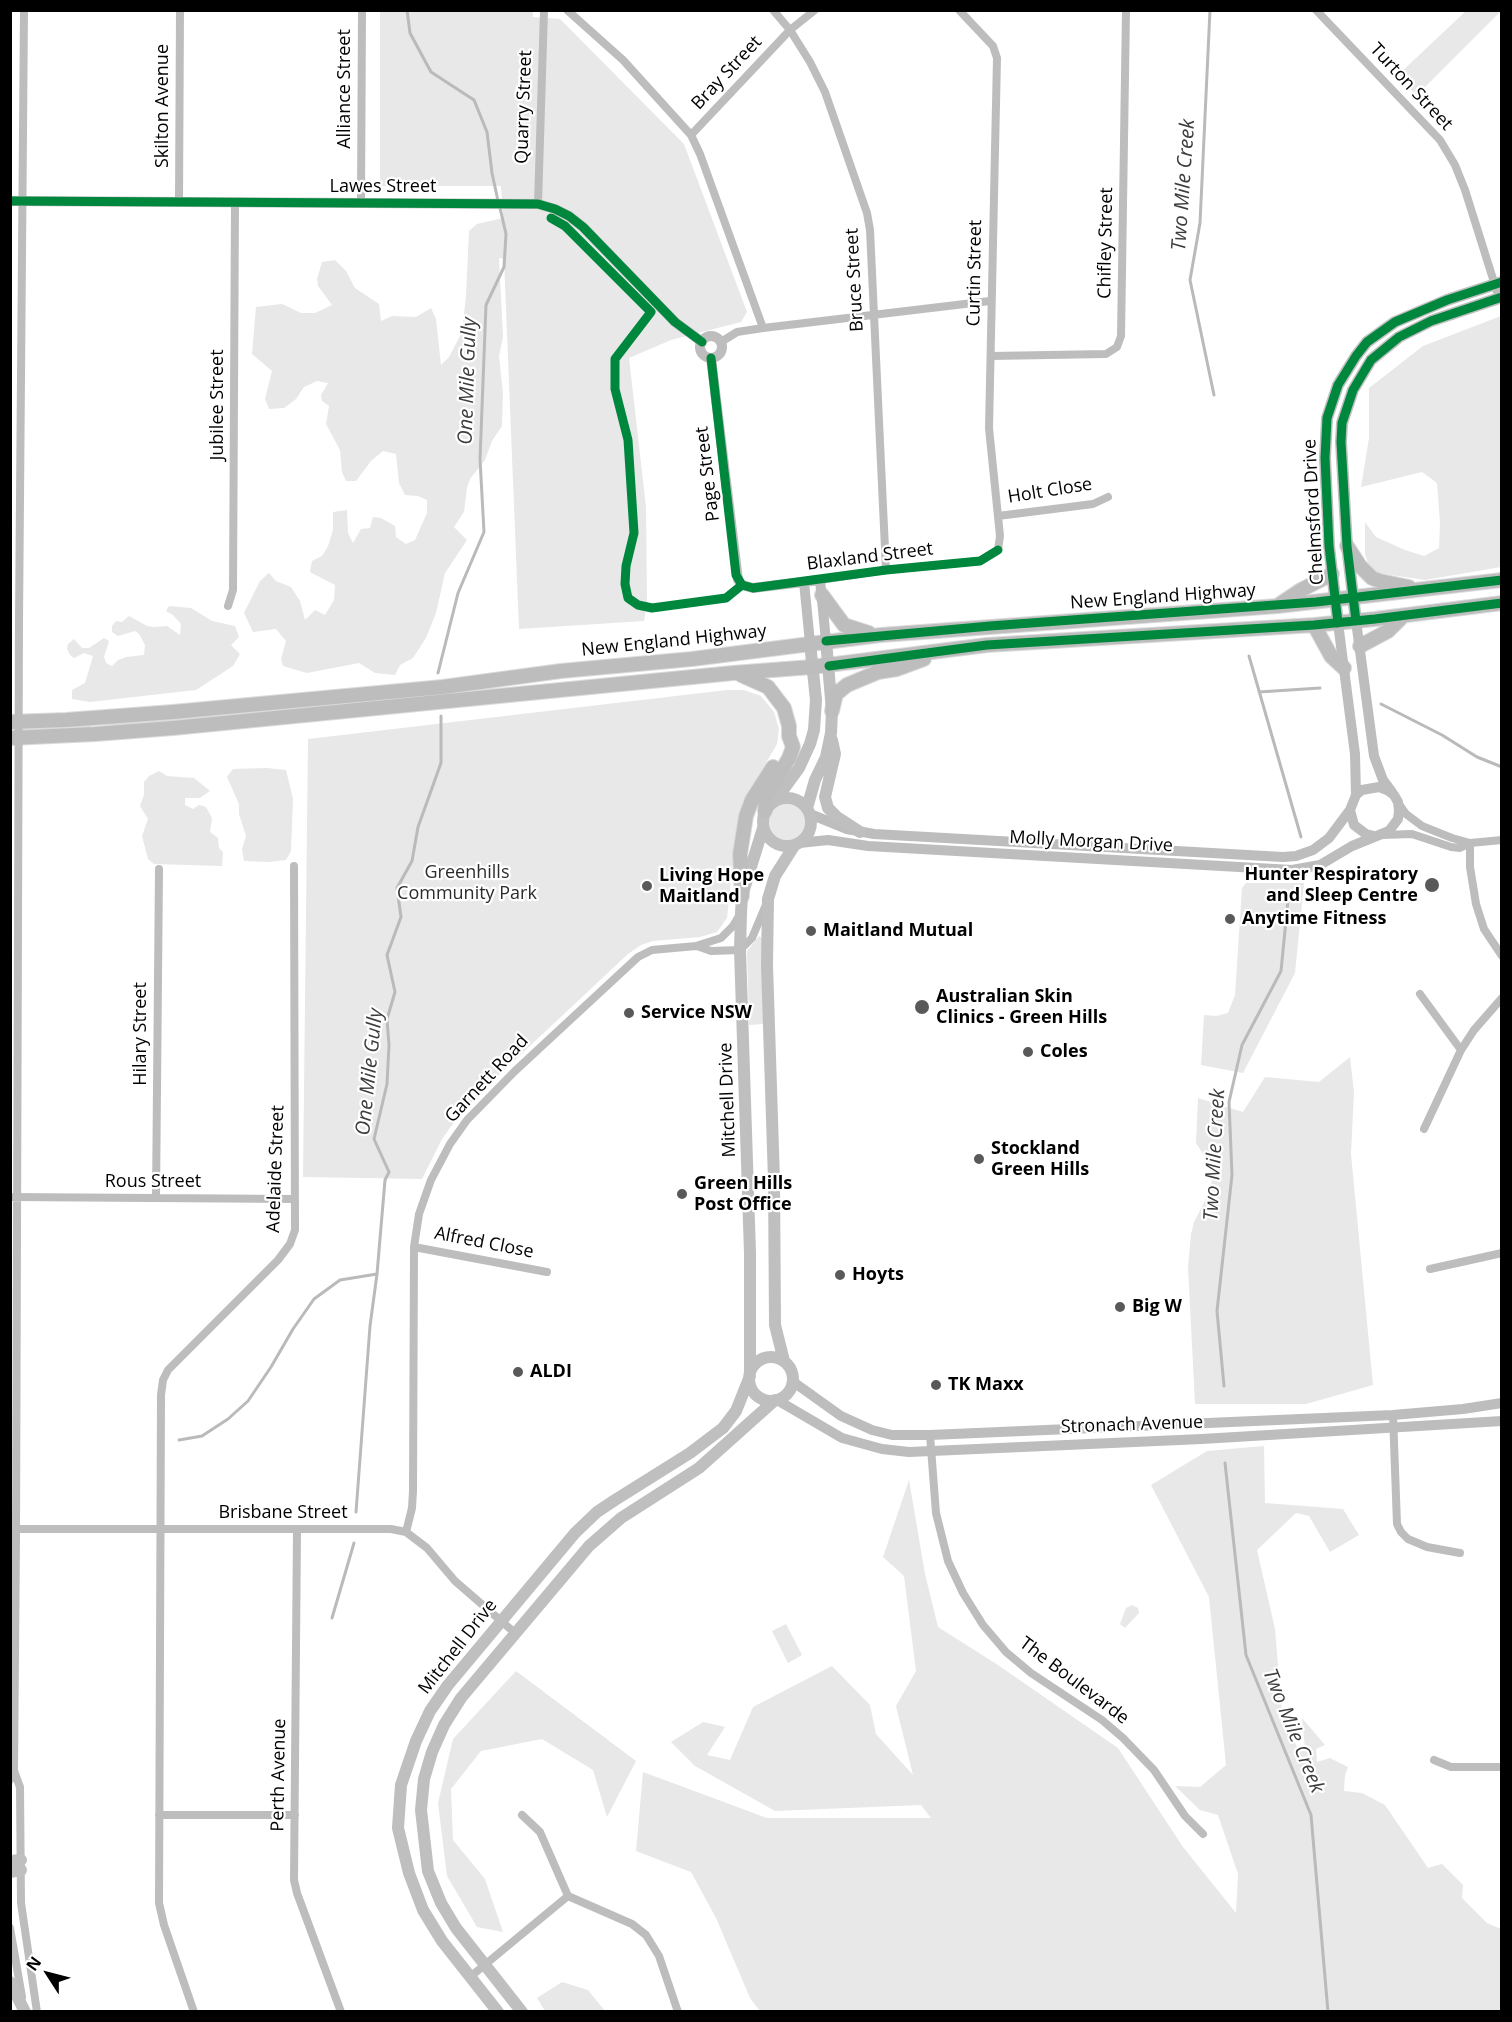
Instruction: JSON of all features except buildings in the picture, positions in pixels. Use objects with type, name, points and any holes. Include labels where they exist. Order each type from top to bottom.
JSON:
[{"type":"highway","points":[[1347,546],[1360,566],[1372,578],[1426,590]]},
{"type":"highway","points":[[1278,606],[1301,590],[1332,574]]},
{"type":"highway","name":"New England Highway","points":[[15,722],[173,712],[444,687],[561,671],[692,659],[881,635],[1278,606],[1502,580]]},
{"type":"highway","points":[[822,595],[844,625],[862,633],[881,635]]},
{"type":"highway","name":"New England Highway","points":[[15,738],[173,728],[601,688],[733,673],[829,666],[987,645],[1314,625],[1502,603]]},
{"type":"highway","points":[[1360,646],[1388,631],[1403,616]]},
{"type":"highway","points":[[1314,625],[1331,656],[1344,668]]},
{"type":"highway","points":[[832,711],[836,694],[846,685],[878,672],[897,669],[952,650]]},
{"type":"highway","points":[[733,673],[768,687],[777,697],[787,717],[793,747],[766,797],[765,811]]},
{"type":"highway","points":[[742,896],[740,854],[746,816],[752,800],[789,736]]},
{"type":"main road","name":"Chelmsford Drive","points":[[1338,622],[1328,528],[1325,435],[1332,401],[1346,369],[1367,342],[1395,322],[1437,303],[1498,283]]},
{"type":"main road","name":"Chelmsford Drive","points":[[1356,621],[1347,546],[1341,463],[1341,433],[1346,406],[1361,374],[1384,347],[1415,328],[1500,297]]},
{"type":"main road","points":[[784,1361],[777,1358],[764,1358],[754,1365],[750,1375],[752,1388],[756,1395],[763,1399],[776,1400],[788,1392],[792,1381],[791,1371],[784,1361],[776,1325],[774,1180],[766,965],[768,899],[775,876],[811,827],[809,811],[815,780],[826,757],[831,733],[832,711],[826,641]]},
{"type":"main road","points":[[797,844],[781,846],[772,842],[763,828],[762,817],[799,768],[810,744],[816,717],[810,643]]},
{"type":"main road","points":[[831,733],[836,754],[825,797],[828,808],[837,817],[861,832]]},
{"type":"main road","points":[[775,801],[790,798],[809,811]]},
{"type":"main road","name":"Mitchell Drive","points":[[498,2012],[438,1934],[423,1910],[398,1828],[401,1785],[416,1741],[430,1710],[554,1556],[597,1512],[690,1453],[723,1428],[736,1411],[750,1375],[750,1253],[740,950],[742,896],[763,828]]},
{"type":"main road","name":"Mitchell Drive","points":[[522,2012],[456,1928],[441,1903],[428,1871],[421,1810],[424,1779],[432,1752],[444,1725],[461,1698],[571,1566],[621,1518],[699,1468],[776,1400]]},
{"type":"main road","points":[[10,1982],[24,2011]]},
{"type":"street","points":[[24,10],[15,722],[14,1771],[20,1787],[16,1866],[37,2012]]},
{"type":"street","name":"Skilton Avenue","points":[[179,202],[180,10]]},
{"type":"street","name":"Alliance Street","points":[[361,203],[362,10]]},
{"type":"street","name":"Quarry Street","points":[[538,204],[544,10]]},
{"type":"street","points":[[567,10],[622,60],[691,135],[763,328]]},
{"type":"street","name":"Bruce Street","points":[[773,10],[790,30],[825,92],[865,205],[870,230],[886,570]]},
{"type":"street","name":"Bray Street","points":[[691,135],[790,30],[815,10]]},
{"type":"street","name":"Curtin Street","points":[[959,10],[993,46],[997,58],[989,428],[1000,536],[998,550]]},
{"type":"street","name":"Chifley Street","points":[[991,356],[1106,354],[1117,347],[1121,336],[1126,10]]},
{"type":"street","name":"Turton Street","points":[[1316,10],[1440,140],[1455,165],[1465,190],[1498,283],[1500,297]]},
{"type":"street","name":"Lawes Street","points":[[10,201],[538,204],[569,216],[583,227],[675,322],[702,342]]},
{"type":"street","name":"Jubilee Street","points":[[228,606],[233,590],[235,203]]},
{"type":"street","points":[[721,342],[737,332],[763,328],[990,301]]},
{"type":"street","points":[[710,336],[716,337],[721,342],[720,353],[711,358],[702,352],[702,342],[710,336]]},
{"type":"street","name":"Page Street","points":[[711,358],[736,575],[742,585]]},
{"type":"street","name":"Holt Close","points":[[998,516],[1093,504],[1108,497]]},
{"type":"street","name":"Blaxland Street","points":[[742,585],[753,588],[886,570],[980,561],[998,550]]},
{"type":"street","points":[[820,580],[826,641]]},
{"type":"street","points":[[804,582],[810,643]]},
{"type":"street","name":"Chelmsford Drive","points":[[1356,621],[1374,756],[1383,780],[1396,799]]},
{"type":"street","name":"Chelmsford Drive","points":[[1338,622],[1355,753],[1356,795]]},
{"type":"street","points":[[1356,795],[1362,790],[1379,787],[1387,790],[1396,799]]},
{"type":"street","name":"Molly Morgan Drive","points":[[809,811],[836,825],[861,832],[1283,857],[1296,856],[1320,846],[1350,810],[1356,795]]},
{"type":"street","name":"Molly Morgan Drive","points":[[797,844],[828,840],[868,846],[1292,870],[1320,865],[1337,854],[1394,826],[1399,811],[1396,799]]},
{"type":"street","name":"Molly Morgan Drive","points":[[1396,799],[1406,814],[1422,826],[1470,843]]},
{"type":"street","points":[[1350,810],[1354,825],[1366,834],[1378,835]]},
{"type":"street","name":"Molly Morgan Drive","points":[[1378,835],[1412,834],[1460,848],[1470,843],[1502,840]]},
{"type":"street","points":[[1470,843],[1470,867],[1476,904],[1484,929],[1502,956]]},
{"type":"street","name":"Adelaide Street","points":[[161,1530],[163,1380],[176,1361],[278,1260],[290,1244],[295,1230],[294,866]]},
{"type":"street","name":"Hilary Street","points":[[156,1198],[159,869]]},
{"type":"street","points":[[740,950],[752,938],[768,899]]},
{"type":"street","name":"Garnett Road","points":[[406,1532],[412,1508],[413,1491],[414,1247],[419,1214],[431,1180],[450,1144],[467,1120],[552,1035],[638,957],[652,950],[696,946],[721,938],[728,933],[741,913]]},
{"type":"street","name":"Garnett Road","points":[[696,946],[711,951],[740,950]]},
{"type":"street","points":[[1420,994],[1461,1050]]},
{"type":"street","points":[[1424,1129],[1461,1050],[1474,1030],[1502,998]]},
{"type":"street","name":"Rous Street","points":[[14,1197],[295,1199]]},
{"type":"street","name":"Alfred Close","points":[[414,1247],[547,1272]]},
{"type":"street","points":[[1430,1269],[1502,1253]]},
{"type":"street","name":"Stronach Avenue","points":[[792,1381],[849,1420],[872,1430],[892,1435],[1393,1415],[1502,1403]]},
{"type":"street","name":"Stronach Avenue","points":[[776,1400],[812,1419],[832,1433],[860,1444],[882,1449],[931,1452],[1502,1421]]},
{"type":"street","points":[[1393,1415],[1397,1524],[1407,1539],[1427,1547],[1460,1553]]},
{"type":"street","name":"The Boulevarde","points":[[930,1435],[936,1513],[948,1561],[963,1593],[983,1625],[1006,1652],[1031,1673],[1102,1720],[1123,1738],[1154,1770],[1185,1816],[1203,1834]]},
{"type":"street","name":"Brisbane Street","points":[[13,1529],[391,1529],[406,1532]]},
{"type":"street","points":[[161,1530],[159,1902],[164,1925],[194,2012]]},
{"type":"street","name":"Perth Avenue","points":[[297,1530],[294,1880],[341,2012]]},
{"type":"street","points":[[406,1532],[427,1548],[454,1581],[515,1633]]},
{"type":"street","points":[[1434,1760],[1451,1767],[1502,1767]]},
{"type":"street","points":[[10,1780],[14,1771]]},
{"type":"street","points":[[159,1815],[295,1815]]},
{"type":"street","points":[[522,1815],[540,1832],[568,1896],[632,1924],[646,1935],[659,1956],[678,2012]]},
{"type":"street","points":[[470,1977],[568,1896]]},
{"type":"street","points":[[10,1928],[24,2011]]},
{"type":"green space","points":[[533,10],[533,17],[560,19],[684,144],[747,312],[741,322],[671,340],[629,358],[646,507],[647,602],[644,621],[519,629],[504,259],[499,258],[503,337],[499,356],[503,393],[502,426],[492,441],[485,460],[470,479],[464,512],[454,527],[467,540],[445,573],[436,613],[426,638],[413,658],[400,665],[395,675],[375,673],[359,663],[307,673],[283,666],[281,659],[286,641],[276,629],[253,632],[244,613],[260,581],[269,573],[276,581],[291,587],[300,601],[305,620],[315,610],[325,615],[334,600],[335,585],[310,572],[312,561],[322,556],[328,546],[333,530],[333,512],[347,510],[348,533],[353,543],[361,529],[370,528],[373,517],[381,518],[395,526],[396,537],[406,544],[415,540],[427,513],[427,500],[418,496],[405,495],[399,483],[396,454],[383,451],[371,461],[356,481],[346,481],[342,472],[340,450],[326,424],[329,406],[322,401],[321,395],[328,383],[317,381],[304,387],[296,399],[284,408],[269,409],[265,399],[272,371],[252,354],[256,307],[282,304],[301,313],[315,313],[332,305],[318,286],[317,279],[322,262],[335,260],[346,271],[355,288],[379,304],[381,321],[392,316],[416,317],[431,308],[436,319],[441,365],[449,357],[462,332],[469,231],[477,224],[503,218],[501,186],[380,186],[380,11]]},
{"type":"green space","points":[[1466,11],[1501,11],[1416,96],[1399,74]]},
{"type":"green space","points":[[1501,316],[1501,567],[1425,580],[1371,572],[1365,554],[1365,522],[1376,537],[1424,556],[1439,548],[1440,523],[1437,483],[1422,472],[1361,487],[1369,438],[1369,388],[1423,346]]},
{"type":"green space","points":[[169,606],[191,608],[212,621],[235,626],[239,637],[231,645],[240,654],[233,666],[196,690],[90,702],[72,699],[72,690],[85,683],[93,656],[84,653],[74,658],[67,649],[68,644],[74,639],[82,648],[89,648],[104,638],[109,641],[104,657],[106,663],[112,666],[118,660],[126,657],[144,655],[145,645],[139,634],[135,631],[118,636],[112,632],[112,626],[116,621],[122,622],[129,616],[147,626],[167,626],[180,635],[181,624],[166,611]]},
{"type":"green space","name":"Greenhills Community Park","points":[[727,690],[744,690],[761,696],[774,712],[779,729],[777,744],[747,796],[736,834],[727,918],[717,932],[700,937],[653,941],[641,945],[628,954],[460,1114],[442,1139],[422,1179],[303,1177],[308,739]]},
{"type":"green space","points":[[233,769],[286,770],[293,799],[291,851],[286,860],[244,861],[242,849],[246,836],[239,814],[239,804],[227,777]]},
{"type":"green space","points":[[159,771],[167,776],[194,778],[210,791],[200,798],[185,798],[185,805],[193,809],[199,805],[206,807],[212,818],[210,832],[218,838],[219,848],[223,852],[222,866],[154,864],[148,859],[142,836],[148,819],[140,806],[144,795],[144,782],[149,776]]},
{"type":"green space","points":[[787,804],[800,809],[805,822],[800,835],[787,840],[774,835],[769,822],[774,809]]},
{"type":"green space","points":[[1246,883],[1304,883],[1295,973],[1243,1073],[1201,1065],[1204,1015],[1216,1016],[1228,1013],[1235,995],[1242,888]]},
{"type":"green space","points":[[759,936],[762,938],[764,1024],[749,1025],[747,951]]},
{"type":"green space","points":[[1350,1057],[1354,1092],[1351,1154],[1373,1385],[1306,1404],[1195,1404],[1188,1267],[1194,1222],[1211,1189],[1212,1178],[1210,1165],[1196,1143],[1198,1098],[1243,1112],[1265,1077],[1319,1082]]},
{"type":"green space","points":[[1264,1446],[1265,1503],[1343,1509],[1359,1535],[1330,1552],[1309,1516],[1296,1513],[1257,1550],[1275,1629],[1282,1713],[1297,1747],[1305,1748],[1302,1718],[1325,1745],[1316,1749],[1317,1762],[1330,1758],[1348,1767],[1344,1791],[1362,1793],[1385,1805],[1428,1868],[1442,1864],[1463,1885],[1462,1898],[1487,1923],[1501,1929],[1501,2011],[760,2011],[750,1998],[716,1918],[691,1872],[636,1851],[643,1772],[767,1818],[931,1818],[921,1805],[775,1811],[695,1766],[671,1742],[703,1722],[725,1727],[707,1755],[730,1760],[753,1707],[832,1666],[870,1705],[876,1734],[913,1775],[896,1706],[916,1671],[904,1576],[883,1557],[909,1480],[925,1574],[938,1627],[998,1665],[1118,1748],[1183,1847],[1236,1913],[1238,1874],[1218,1815],[1200,1810],[1175,1786],[1200,1787],[1226,1765],[1209,1597],[1151,1485],[1207,1451]]},
{"type":"green space","points":[[1132,1605],[1138,1608],[1139,1613],[1125,1628],[1120,1624],[1126,1608]]},
{"type":"green space","points":[[786,1624],[802,1655],[788,1663],[772,1631]]},
{"type":"green space","points":[[516,1671],[636,1761],[607,1817],[593,1770],[542,1739],[481,1751],[451,1789],[453,1840],[485,1879],[503,1932],[477,1927],[447,1876],[438,1803],[453,1739]]},
{"type":"green space","points":[[562,1982],[588,1990],[605,2011],[545,2011],[537,1998]]},
{"type":"waterway","name":"One Mile Gully","points":[[407,10],[410,33],[431,72],[474,100],[487,132],[498,201]]},
{"type":"waterway","name":"Two Mile Creek","points":[[1210,10],[1200,223],[1190,280],[1214,395]]},
{"type":"waterway","name":"One Mile Gully","points":[[438,673],[458,593],[484,532],[480,459],[486,305],[504,267],[506,234],[500,208]]},
{"type":"waterway","name":"Two Mile Creek","points":[[1249,656],[1301,837]]},
{"type":"waterway","points":[[1259,692],[1320,688]]},
{"type":"waterway","points":[[1381,704],[1442,735],[1477,757],[1502,767]]},
{"type":"waterway","name":"One Mile Gully","points":[[356,1512],[370,1326],[385,1180],[389,1172],[374,1139],[387,1084],[389,1045],[387,1019],[395,992],[387,955],[401,917],[397,888],[412,861],[418,827],[441,763],[441,716]]},
{"type":"waterway","name":"Two Mile Creek","points":[[1224,1386],[1217,1311],[1232,1175],[1229,1102],[1242,1045],[1281,971],[1288,900]]},
{"type":"waterway","points":[[179,1440],[202,1436],[228,1419],[248,1401],[314,1299],[340,1280],[377,1274]]},
{"type":"waterway","name":"Two Mile Creek","points":[[1225,1463],[1246,1655],[1311,1815],[1328,2012]]},
{"type":"waterway","name":"One Mile Gully","points":[[332,1618],[354,1543]]},
{"type":"cycle path","points":[[10,201],[538,204],[569,216],[583,227],[675,322],[702,342]]},
{"type":"cycle path","points":[[551,218],[565,226],[651,312],[615,359],[615,389],[628,440],[634,533],[626,566],[625,584],[628,598],[638,605],[652,608],[726,598],[742,585]]},
{"type":"cycle path","points":[[1338,623],[1329,546],[1325,458],[1327,418],[1338,385],[1367,342],[1395,322],[1447,300],[1502,282]]},
{"type":"cycle path","points":[[1356,621],[1347,546],[1341,442],[1342,423],[1353,390],[1371,360],[1399,337],[1431,321],[1502,297]]},
{"type":"cycle path","points":[[711,358],[736,575],[742,585]]},
{"type":"cycle path","points":[[742,585],[753,588],[886,570],[980,561],[998,550]]},
{"type":"cycle path","points":[[826,641],[990,626],[1316,602],[1502,580]]},
{"type":"cycle path","points":[[829,666],[987,645],[1314,625],[1502,603]]},
{"type":"place","name":"Hunter Respiratory and Sleep Centre","points":[[1432,885]]},
{"type":"place","name":"Living Hope Maitland","points":[[647,886]]},
{"type":"place","name":"Anytime Fitness","points":[[1230,919]]},
{"type":"place","name":"Maitland Mutual","points":[[811,931]]},
{"type":"place","name":"Australian Skin Clinics - Green Hills","points":[[922,1007]]},
{"type":"place","name":"Service NSW","points":[[629,1013]]},
{"type":"place","name":"Coles","points":[[1028,1052]]},
{"type":"place","name":"Stockland Green Hills","points":[[979,1159]]},
{"type":"place","name":"Green Hills Post Office","points":[[682,1194]]},
{"type":"place","name":"Hoyts","points":[[840,1275]]},
{"type":"place","name":"Big W","points":[[1120,1307]]},
{"type":"place","name":"ALDI","points":[[518,1372]]},
{"type":"place","name":"TK Maxx","points":[[936,1385]]}]
